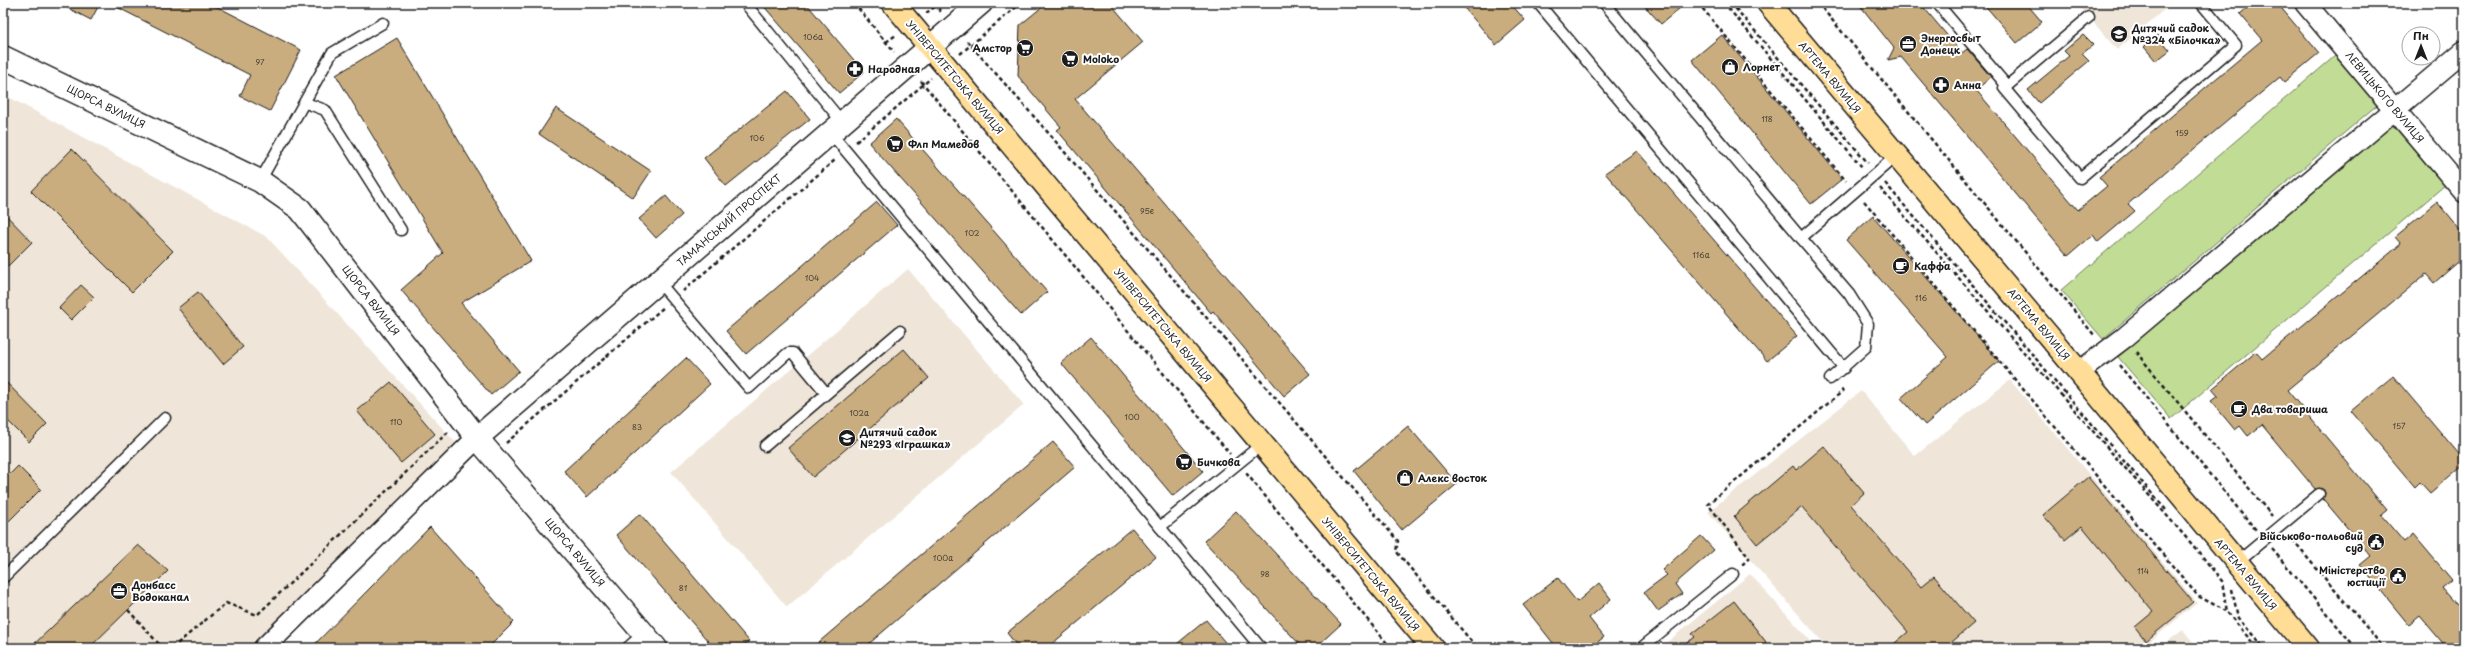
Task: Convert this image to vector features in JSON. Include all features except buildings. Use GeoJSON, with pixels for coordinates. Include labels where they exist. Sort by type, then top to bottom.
{"type":"FeatureCollection","features":[{"type":"Feature","properties":{"kind":"main road","name":"УНІВЕРСИТЕТСЬКА ВУЛИЦЯ"},"geometry":{"type":"LineString","coordinates":[[892,3],[1433,648]]}},
{"type":"Feature","properties":{"kind":"main road","name":"АРТЕМА ВУЛИЦЯ"},"geometry":{"type":"LineString","coordinates":[[1768,3],[2079,372],[2232,572],[2308,648]]}},
{"type":"Feature","properties":{"kind":"street","name":"ТАМАНСЬКИЙ ПРОСПЕКТ"},"geometry":{"type":"LineString","coordinates":[[477,438],[495,424],[929,46],[981,3]]}},
{"type":"Feature","properties":{"kind":"street","name":"ЛЕВИЦЬКОГО ВУЛИЦЯ"},"geometry":{"type":"LineString","coordinates":[[2306,3],[2464,192]]}},
{"type":"Feature","properties":{"kind":"street"},"geometry":{"type":"LineString","coordinates":[[2079,372],[2124,338],[2394,108],[2464,51]]}},
{"type":"Feature","properties":{"kind":"street","name":"ЩОРСА ВУЛИЦЯ"},"geometry":{"type":"LineString","coordinates":[[3,57],[260,181],[300,209],[477,438],[650,641]]}},
{"type":"Feature","properties":{"kind":"street"},"geometry":{"type":"LineString","coordinates":[[264,648],[477,438]]}},
{"type":"Feature","properties":{"kind":"lane"},"geometry":{"type":"LineString","coordinates":[[745,3],[836,127],[846,150],[1261,648]]}},
{"type":"Feature","properties":{"kind":"lane"},"geometry":{"type":"LineString","coordinates":[[1538,3],[1844,368]]}},
{"type":"Feature","properties":{"kind":"lane"},"geometry":{"type":"LineString","coordinates":[[1604,3],[1849,294],[1868,324],[1866,348],[1830,379]]}},
{"type":"Feature","properties":{"kind":"lane"},"geometry":{"type":"LineString","coordinates":[[1937,3],[2007,86]]}},
{"type":"Feature","properties":{"kind":"lane"},"geometry":{"type":"LineString","coordinates":[[2089,17],[2004,88],[2080,178],[2236,45],[2201,3]]}},
{"type":"Feature","properties":{"kind":"lane"},"geometry":{"type":"LineString","coordinates":[[260,181],[306,103],[332,53],[383,23]]}},
{"type":"Feature","properties":{"kind":"lane"},"geometry":{"type":"LineString","coordinates":[[306,103],[325,110],[401,230]]}},
{"type":"Feature","properties":{"kind":"lane"},"geometry":{"type":"LineString","coordinates":[[1801,238],[1896,156]]}},
{"type":"Feature","properties":{"kind":"lane"},"geometry":{"type":"LineString","coordinates":[[658,281],[749,388],[788,353],[793,353],[826,393]]}},
{"type":"Feature","properties":{"kind":"lane"},"geometry":{"type":"LineString","coordinates":[[765,446],[900,331]]}},
{"type":"Feature","properties":{"kind":"lane"},"geometry":{"type":"LineString","coordinates":[[3,578],[165,418]]}},
{"type":"Feature","properties":{"kind":"lane"},"geometry":{"type":"LineString","coordinates":[[1160,527],[1262,444]]}},
{"type":"Feature","properties":{"kind":"lane"},"geometry":{"type":"LineString","coordinates":[[2232,572],[2264,539],[2319,494]]}},
{"type":"Feature","properties":{"kind":"lane"},"geometry":{"type":"LineString","coordinates":[[1641,648],[1733,574]]}},
{"type":"Feature","properties":{"kind":"lane"},"geometry":{"type":"LineString","coordinates":[[627,648],[650,641]]}},
{"type":"Feature","properties":{"kind":"path"},"geometry":{"type":"LineString","coordinates":[[854,3],[923,84],[1391,648]]}},
{"type":"Feature","properties":{"kind":"path"},"geometry":{"type":"LineString","coordinates":[[934,3],[1049,134],[1398,541],[1396,551],[1477,648]]}},
{"type":"Feature","properties":{"kind":"path"},"geometry":{"type":"LineString","coordinates":[[491,454],[511,439],[923,84],[1021,3]]}},
{"type":"Feature","properties":{"kind":"path"},"geometry":{"type":"LineString","coordinates":[[1698,3],[2198,596],[2227,612],[2257,648]]}},
{"type":"Feature","properties":{"kind":"path"},"geometry":{"type":"LineString","coordinates":[[1724,3],[2222,580],[2227,612]]}},
{"type":"Feature","properties":{"kind":"path"},"geometry":{"type":"LineString","coordinates":[[1731,3],[1874,175],[2232,572]]}},
{"type":"Feature","properties":{"kind":"path"},"geometry":{"type":"LineString","coordinates":[[1818,3],[2356,648]]}},
{"type":"Feature","properties":{"kind":"path"},"geometry":{"type":"LineString","coordinates":[[2124,338],[2280,526],[2384,648]]}},
{"type":"Feature","properties":{"kind":"path"},"geometry":{"type":"LineString","coordinates":[[1733,574],[1749,558],[1708,504],[1843,392],[1830,379]]}},
{"type":"Feature","properties":{"kind":"path"},"geometry":{"type":"LineString","coordinates":[[172,648],[226,603],[257,615],[463,420]]}},
{"type":"Feature","properties":{"kind":"path"},"geometry":{"type":"LineString","coordinates":[[495,424],[511,439]]}},
{"type":"Feature","properties":{"kind":"path"},"geometry":{"type":"LineString","coordinates":[[2232,588],[2238,618],[2264,648]]}},
{"type":"Feature","properties":{"kind":"path"},"geometry":{"type":"LineString","coordinates":[[128,610],[158,643],[168,648]]}},
{"type":"Feature","properties":{"kind":"shaded area","name":"Дитячий садок №324 «Білочка»"},"geometry":{"type":"Polygon","coordinates":[[[2077,3],[2172,3],[2117,50],[2077,3]]]}},
{"type":"Feature","properties":{"kind":"shaded area"},"geometry":{"type":"Polygon","coordinates":[[[3,94],[267,237],[456,443],[252,648],[3,648],[3,94]]]}},
{"type":"Feature","properties":{"kind":"shaded area","name":"Дитячий садок №293 «Іграшка»"},"geometry":{"type":"Polygon","coordinates":[[[908,269],[1024,405],[787,607],[671,472],[908,269]]]}},
{"type":"Feature","properties":{"kind":"shaded area"},"geometry":{"type":"Polygon","coordinates":[[[2010,380],[2197,603],[2142,648],[1828,648],[1708,512],[1861,391],[1915,456],[2010,380]]]}},
{"type":"Feature","properties":{"kind":"shaded area"},"geometry":{"type":"Polygon","coordinates":[[[1750,574],[1817,648],[1660,648],[1750,574]]]}},
{"type":"Feature","properties":{"kind":"shaded area"},"geometry":{"type":"Polygon","coordinates":[[[2183,630],[2198,648],[2159,648],[2183,630]]]}},
{"type":"Feature","properties":{"kind":"green space"},"geometry":{"type":"Polygon","coordinates":[[[2335,56],[2377,105],[2103,339],[2061,290],[2335,56]]]}},
{"type":"Feature","properties":{"kind":"green space"},"geometry":{"type":"Polygon","coordinates":[[[2391,123],[2445,185],[2171,419],[2118,357],[2391,123]]]}},
{"type":"Feature","properties":{"kind":"place","name":"Дитячий садок №324 «Білочка»"},"geometry":{"type":"Point","coordinates":[2119,34]}},
{"type":"Feature","properties":{"kind":"place","name":"Энергосбыт Донецк"},"geometry":{"type":"Point","coordinates":[1908,44]}},
{"type":"Feature","properties":{"kind":"place","name":"Амстор"},"geometry":{"type":"Point","coordinates":[1025,48]}},
{"type":"Feature","properties":{"kind":"place","name":"Moloko"},"geometry":{"type":"Point","coordinates":[1070,59]}},
{"type":"Feature","properties":{"kind":"place","name":"Лорнет"},"geometry":{"type":"Point","coordinates":[1730,67]}},
{"type":"Feature","properties":{"kind":"place","name":"Народная"},"geometry":{"type":"Point","coordinates":[855,69]}},
{"type":"Feature","properties":{"kind":"place","name":"Анна"},"geometry":{"type":"Point","coordinates":[1941,85]}},
{"type":"Feature","properties":{"kind":"place","name":"Флп Мамедов"},"geometry":{"type":"Point","coordinates":[895,144]}},
{"type":"Feature","properties":{"kind":"place","name":"Каффа"},"geometry":{"type":"Point","coordinates":[1901,266]}},
{"type":"Feature","properties":{"kind":"place","name":"Два товариша"},"geometry":{"type":"Point","coordinates":[2239,409]}},
{"type":"Feature","properties":{"kind":"place","name":"Дитячий садок №293 «Іграшка»"},"geometry":{"type":"Point","coordinates":[847,438]}},
{"type":"Feature","properties":{"kind":"place","name":"Бичкова"},"geometry":{"type":"Point","coordinates":[1184,462]}},
{"type":"Feature","properties":{"kind":"place","name":"Алекс восток"},"geometry":{"type":"Point","coordinates":[1405,478]}},
{"type":"Feature","properties":{"kind":"place","name":"Військово-польовий суд"},"geometry":{"type":"Point","coordinates":[2376,542]}},
{"type":"Feature","properties":{"kind":"place","name":"Міністерство юстиції"},"geometry":{"type":"Point","coordinates":[2398,576]}},
{"type":"Feature","properties":{"kind":"place","name":"Донбасс Водоканал"},"geometry":{"type":"Point","coordinates":[119,591]}}]}
